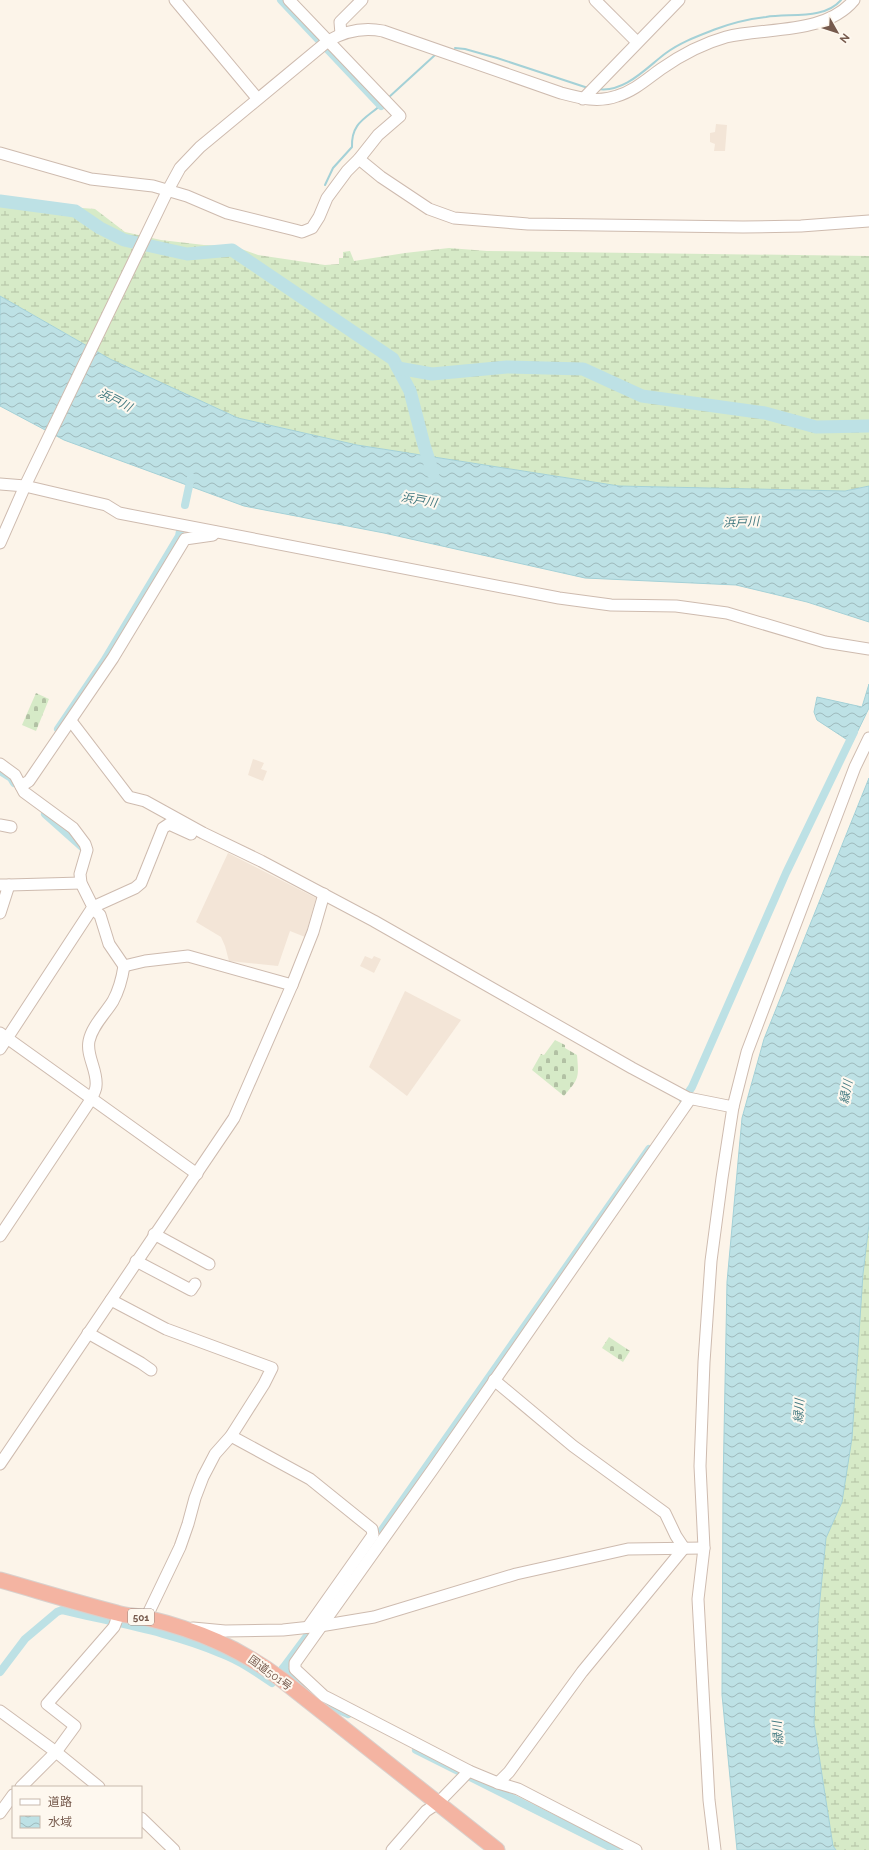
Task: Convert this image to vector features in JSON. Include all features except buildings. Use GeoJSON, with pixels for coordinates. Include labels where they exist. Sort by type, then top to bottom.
{"type":"FeatureCollection","features":[{"type":"Feature","properties":{"kind":"highway","name":"国道501号"},"geometry":{"type":"LineString","coordinates":[[0,1580],[116,1620],[146,1618],[218,1640],[249,1657],[278,1677],[497,1850]]}},
{"type":"Feature","properties":{"kind":"street"},"geometry":{"type":"LineString","coordinates":[[175,0],[257,98]]}},
{"type":"Feature","properties":{"kind":"street"},"geometry":{"type":"LineString","coordinates":[[0,153],[91,178],[153,186],[187,196],[227,213],[302,232],[312,228],[320,217],[327,198],[347,171],[359,159],[378,135],[400,116],[323,44],[289,0]]}},
{"type":"Feature","properties":{"kind":"street"},"geometry":{"type":"LineString","coordinates":[[341,34],[340,22],[362,0]]}},
{"type":"Feature","properties":{"kind":"street"},"geometry":{"type":"LineString","coordinates":[[595,0],[637,42]]}},
{"type":"Feature","properties":{"kind":"street"},"geometry":{"type":"LineString","coordinates":[[590,92],[679,0]]}},
{"type":"Feature","properties":{"kind":"street"},"geometry":{"type":"LineString","coordinates":[[0,543],[168,190],[180,168],[189,157],[257,98],[323,44],[349,31],[367,29],[392,33],[561,93],[590,92],[602,100],[625,93],[688,52],[706,43],[734,35],[819,22],[838,14],[854,0]]}},
{"type":"Feature","properties":{"kind":"street"},"geometry":{"type":"LineString","coordinates":[[359,159],[381,177],[429,209],[454,218],[462,219],[528,224],[743,227],[801,226],[869,221]]}},
{"type":"Feature","properties":{"kind":"street"},"geometry":{"type":"LineString","coordinates":[[0,484],[28,482],[106,505],[119,513],[559,598],[611,605],[676,606],[727,613],[825,642],[869,649]]}},
{"type":"Feature","properties":{"kind":"street"},"geometry":{"type":"LineString","coordinates":[[19,782],[29,781],[71,721],[113,658],[185,539],[214,536],[215,531]]}},
{"type":"Feature","properties":{"kind":"street"},"geometry":{"type":"LineString","coordinates":[[71,721],[127,795],[145,801],[203,833],[324,894],[686,1097],[733,1107]]}},
{"type":"Feature","properties":{"kind":"street"},"geometry":{"type":"LineString","coordinates":[[715,1850],[709,1800],[698,1599],[704,1548],[700,1466],[705,1354],[711,1262],[722,1178],[733,1107],[747,1052],[855,767],[869,738]]}},
{"type":"Feature","properties":{"kind":"street"},"geometry":{"type":"LineString","coordinates":[[0,764],[15,775],[24,792],[73,828],[85,844],[87,850],[80,874],[79,884],[93,908],[100,915],[109,944],[124,966],[120,986],[96,1026],[89,1041],[90,1056],[95,1072],[96,1087],[0,1236]]}},
{"type":"Feature","properties":{"kind":"street"},"geometry":{"type":"LineString","coordinates":[[0,1049],[4,1036],[93,908],[135,888],[141,883],[163,828],[169,824],[200,839],[203,833]]}},
{"type":"Feature","properties":{"kind":"street"},"geometry":{"type":"LineString","coordinates":[[0,912],[5,885],[79,884]]}},
{"type":"Feature","properties":{"kind":"street"},"geometry":{"type":"LineString","coordinates":[[0,1464],[154,1234],[197,1174],[234,1118],[292,985],[313,932],[324,894]]}},
{"type":"Feature","properties":{"kind":"street"},"geometry":{"type":"LineString","coordinates":[[124,966],[145,961],[188,956],[292,985]]}},
{"type":"Feature","properties":{"kind":"street"},"geometry":{"type":"LineString","coordinates":[[4,1036],[197,1174]]}},
{"type":"Feature","properties":{"kind":"street"},"geometry":{"type":"LineString","coordinates":[[636,1850],[518,1789],[466,1774],[324,1696],[295,1670],[295,1663],[433,1469],[686,1097]]}},
{"type":"Feature","properties":{"kind":"street"},"geometry":{"type":"LineString","coordinates":[[154,1234],[209,1264]]}},
{"type":"Feature","properties":{"kind":"street"},"geometry":{"type":"LineString","coordinates":[[136,1261],[191,1290],[195,1284]]}},
{"type":"Feature","properties":{"kind":"street"},"geometry":{"type":"LineString","coordinates":[[111,1300],[166,1329],[272,1368],[264,1384],[230,1436],[215,1454],[199,1486],[180,1547],[146,1618]]}},
{"type":"Feature","properties":{"kind":"street"},"geometry":{"type":"LineString","coordinates":[[88,1333],[141,1362],[151,1370]]}},
{"type":"Feature","properties":{"kind":"street"},"geometry":{"type":"LineString","coordinates":[[494,1380],[573,1446],[665,1513],[676,1536],[684,1548]]}},
{"type":"Feature","properties":{"kind":"street"},"geometry":{"type":"LineString","coordinates":[[230,1436],[310,1479],[372,1529],[373,1535],[308,1627]]}},
{"type":"Feature","properties":{"kind":"street"},"geometry":{"type":"LineString","coordinates":[[498,1783],[509,1772],[582,1672],[684,1548]]}},
{"type":"Feature","properties":{"kind":"street"},"geometry":{"type":"LineString","coordinates":[[174,1626],[225,1632],[283,1630],[320,1626],[374,1617],[516,1574],[628,1549],[704,1548]]}},
{"type":"Feature","properties":{"kind":"street"},"geometry":{"type":"LineString","coordinates":[[21,1786],[56,1752],[75,1726],[47,1704],[116,1620]]}},
{"type":"Feature","properties":{"kind":"street"},"geometry":{"type":"LineString","coordinates":[[0,1711],[56,1752],[98,1786]]}},
{"type":"Feature","properties":{"kind":"street"},"geometry":{"type":"LineString","coordinates":[[392,1850],[426,1811],[438,1803],[466,1774]]}},
{"type":"Feature","properties":{"kind":"street"},"geometry":{"type":"LineString","coordinates":[[0,1813],[12,1796]]}},
{"type":"Feature","properties":{"kind":"street"},"geometry":{"type":"LineString","coordinates":[[142,1819],[174,1850]]}},
{"type":"Feature","properties":{"kind":"shaded area"},"geometry":{"type":"Polygon","coordinates":[[[716,124],[727,125],[725,151],[714,151],[715,144],[710,142],[710,133],[715,132],[716,124]]]}},
{"type":"Feature","properties":{"kind":"shaded area"},"geometry":{"type":"Polygon","coordinates":[[[253,759],[264,763],[261,769],[267,771],[263,781],[248,775],[253,759]]]}},
{"type":"Feature","properties":{"kind":"shaded area"},"geometry":{"type":"Polygon","coordinates":[[[228,853],[316,898],[305,937],[290,931],[278,966],[229,961],[221,937],[196,922],[228,853]]]}},
{"type":"Feature","properties":{"kind":"shaded area"},"geometry":{"type":"Polygon","coordinates":[[[365,956],[372,959],[374,956],[381,959],[374,973],[360,966],[365,956]]]}},
{"type":"Feature","properties":{"kind":"shaded area"},"geometry":{"type":"Polygon","coordinates":[[[405,991],[461,1020],[407,1096],[369,1067],[405,991]]]}},
{"type":"Feature","properties":{"kind":"green space"},"geometry":{"type":"Polygon","coordinates":[[[0,196],[70,207],[95,209],[125,232],[161,240],[204,245],[233,246],[258,255],[325,265],[339,264],[339,258],[343,258],[343,252],[350,251],[354,261],[449,248],[487,251],[869,256],[869,486],[845,491],[619,486],[357,445],[238,418],[110,359],[0,296],[0,196]]]}},
{"type":"Feature","properties":{"kind":"green space"},"geometry":{"type":"Polygon","coordinates":[[[36,693],[49,699],[36,731],[22,725],[36,693]]]}},
{"type":"Feature","properties":{"kind":"green space"},"geometry":{"type":"Polygon","coordinates":[[[555,1040],[565,1045],[565,1048],[577,1055],[577,1078],[564,1096],[532,1070],[541,1054],[544,1055],[555,1040]]]}},
{"type":"Feature","properties":{"kind":"green space"},"geometry":{"type":"Polygon","coordinates":[[[869,1224],[869,1850],[836,1850],[833,1846],[814,1723],[818,1619],[826,1538],[842,1502],[869,1224]]]}},
{"type":"Feature","properties":{"kind":"green space"},"geometry":{"type":"Polygon","coordinates":[[[609,1337],[630,1351],[623,1362],[602,1348],[609,1337]]]}},
{"type":"Feature","properties":{"kind":"water","name":"浜戸川"},"geometry":{"type":"Polygon","coordinates":[[[0,296],[110,359],[238,418],[357,445],[619,486],[845,491],[869,486],[869,622],[807,602],[736,585],[585,578],[384,533],[244,506],[64,440],[0,406],[0,296]]]}},
{"type":"Feature","properties":{"kind":"water"},"geometry":{"type":"Polygon","coordinates":[[[869,684],[869,708],[852,743],[817,720],[814,712],[817,697],[862,707],[869,684]]]}},
{"type":"Feature","properties":{"kind":"water","name":"緑川"},"geometry":{"type":"Polygon","coordinates":[[[869,778],[869,1224],[863,1274],[852,1438],[842,1502],[826,1538],[818,1619],[814,1723],[833,1846],[836,1850],[737,1850],[722,1695],[723,1486],[727,1282],[742,1118],[764,1039],[869,778]]]}},
{"type":"Feature","properties":{"kind":"waterway"},"geometry":{"type":"LineString","coordinates":[[281,0],[381,106]]}},
{"type":"Feature","properties":{"kind":"waterway"},"geometry":{"type":"LineString","coordinates":[[598,89],[608,89],[626,83],[635,78],[672,49],[716,29],[759,18],[825,11],[841,0]]}},
{"type":"Feature","properties":{"kind":"waterway"},"geometry":{"type":"LineString","coordinates":[[455,48],[465,49],[497,58],[588,88]]}},
{"type":"Feature","properties":{"kind":"waterway"},"geometry":{"type":"LineString","coordinates":[[388,98],[435,55]]}},
{"type":"Feature","properties":{"kind":"waterway"},"geometry":{"type":"LineString","coordinates":[[325,185],[333,168],[352,147],[352,139],[357,126],[382,104]]}},
{"type":"Feature","properties":{"kind":"waterway"},"geometry":{"type":"LineString","coordinates":[[0,201],[75,211],[100,228],[124,240],[187,254],[232,250],[393,359],[410,391],[433,473]]}},
{"type":"Feature","properties":{"kind":"waterway"},"geometry":{"type":"LineString","coordinates":[[398,368],[432,374],[507,367],[583,369],[642,396],[765,413],[816,427],[869,426]]}},
{"type":"Feature","properties":{"kind":"waterway"},"geometry":{"type":"LineString","coordinates":[[185,505],[191,477]]}},
{"type":"Feature","properties":{"kind":"waterway"},"geometry":{"type":"LineString","coordinates":[[58,729],[104,661],[179,536],[180,531]]}},
{"type":"Feature","properties":{"kind":"waterway"},"geometry":{"type":"LineString","coordinates":[[683,1100],[692,1087],[786,873],[854,732]]}},
{"type":"Feature","properties":{"kind":"waterway"},"geometry":{"type":"LineString","coordinates":[[0,771],[11,778],[14,783]]}},
{"type":"Feature","properties":{"kind":"waterway"},"geometry":{"type":"LineString","coordinates":[[45,814],[82,847]]}},
{"type":"Feature","properties":{"kind":"waterway"},"geometry":{"type":"LineString","coordinates":[[372,1544],[649,1149]]}},
{"type":"Feature","properties":{"kind":"waterway"},"geometry":{"type":"LineString","coordinates":[[0,1672],[25,1639],[57,1612],[62,1610],[163,1634],[203,1646],[235,1660],[272,1683],[307,1636]]}},
{"type":"Feature","properties":{"kind":"waterway"},"geometry":{"type":"LineString","coordinates":[[283,1668],[326,1704],[348,1714]]}},
{"type":"Feature","properties":{"kind":"waterway"},"geometry":{"type":"LineString","coordinates":[[416,1750],[616,1850]]}}]}
